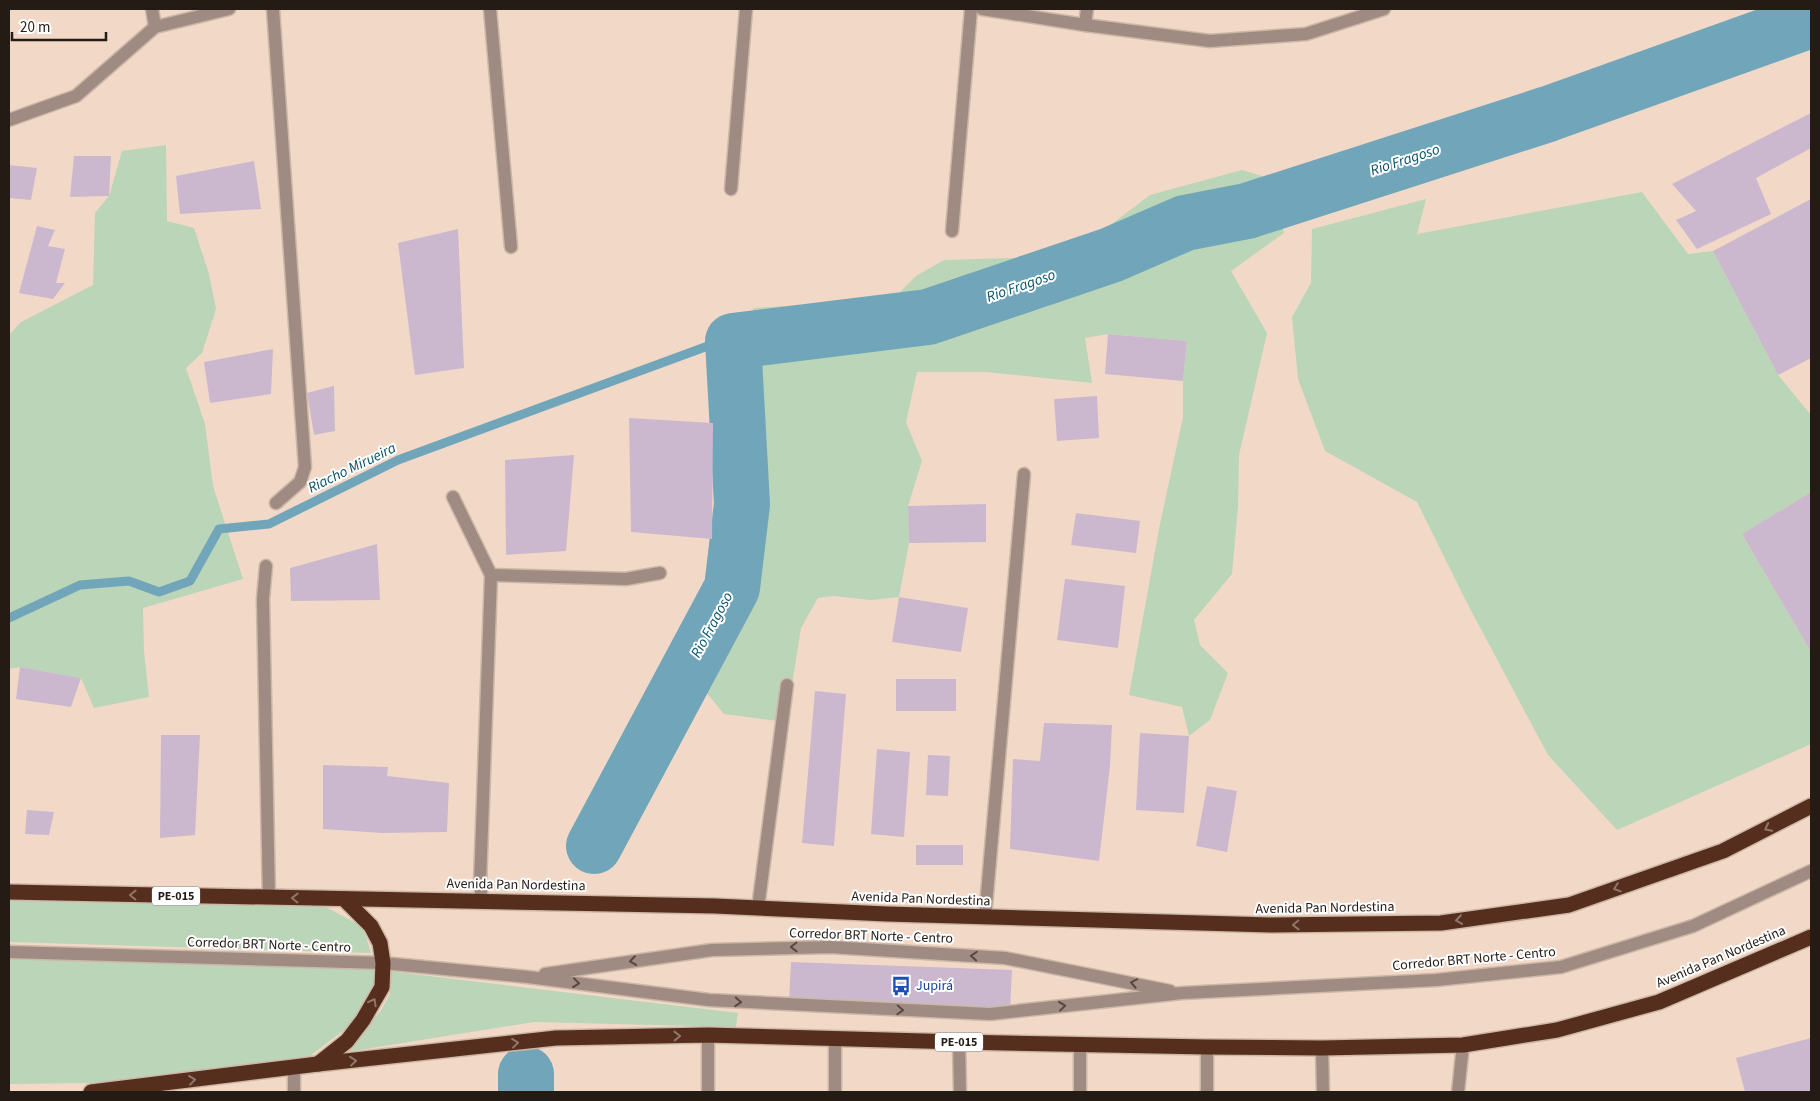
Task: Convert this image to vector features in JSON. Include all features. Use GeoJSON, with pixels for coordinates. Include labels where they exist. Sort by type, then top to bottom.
{"type":"FeatureCollection","features":[{"type":"Feature","properties":{"kind":"highway","name":"Avenida Pan Nordestina"},"geometry":{"type":"LineString","coordinates":[[9,892],[269,898],[482,900],[1271,926],[1450,922],[1569,905],[1723,851],[1811,806]]}},
{"type":"Feature","properties":{"kind":"highway"},"geometry":{"type":"LineString","coordinates":[[318,1064],[347,1041],[363,1020],[382,987],[383,963],[380,943],[371,926],[344,899]]}},
{"type":"Feature","properties":{"kind":"highway","name":"Avenida Pan Nordestina"},"geometry":{"type":"LineString","coordinates":[[91,1092],[165,1088],[294,1067],[556,1038],[708,1035],[1207,1047],[1322,1048],[1463,1045],[1558,1030],[1659,1002],[1811,937]]}},
{"type":"Feature","properties":{"kind":"street"},"geometry":{"type":"LineString","coordinates":[[152,9],[155,27]]}},
{"type":"Feature","properties":{"kind":"street"},"geometry":{"type":"LineString","coordinates":[[9,120],[76,96],[155,27],[229,9]]}},
{"type":"Feature","properties":{"kind":"street"},"geometry":{"type":"LineString","coordinates":[[273,9],[305,467],[300,482],[276,503]]}},
{"type":"Feature","properties":{"kind":"street"},"geometry":{"type":"LineString","coordinates":[[490,9],[511,247]]}},
{"type":"Feature","properties":{"kind":"street"},"geometry":{"type":"LineString","coordinates":[[731,189],[746,9]]}},
{"type":"Feature","properties":{"kind":"street"},"geometry":{"type":"LineString","coordinates":[[952,231],[972,9]]}},
{"type":"Feature","properties":{"kind":"street"},"geometry":{"type":"LineString","coordinates":[[982,9],[1085,25],[1210,41],[1306,34],[1384,9]]}},
{"type":"Feature","properties":{"kind":"street"},"geometry":{"type":"LineString","coordinates":[[1085,25],[1088,9]]}},
{"type":"Feature","properties":{"kind":"street"},"geometry":{"type":"LineString","coordinates":[[985,917],[1024,474]]}},
{"type":"Feature","properties":{"kind":"street"},"geometry":{"type":"LineString","coordinates":[[454,497],[491,575],[480,884],[482,900]]}},
{"type":"Feature","properties":{"kind":"street"},"geometry":{"type":"LineString","coordinates":[[266,566],[263,599],[269,898]]}},
{"type":"Feature","properties":{"kind":"street"},"geometry":{"type":"LineString","coordinates":[[491,575],[626,579],[660,573]]}},
{"type":"Feature","properties":{"kind":"street"},"geometry":{"type":"LineString","coordinates":[[758,908],[787,685]]}},
{"type":"Feature","properties":{"kind":"street","name":"Corredor BRT Norte - Centro"},"geometry":{"type":"LineString","coordinates":[[9,952],[383,963],[528,977],[718,1000],[990,1014],[1182,993],[1436,980],[1561,967],[1693,926],[1811,871]]}},
{"type":"Feature","properties":{"kind":"street","name":"Corredor BRT Norte - Centro"},"geometry":{"type":"LineString","coordinates":[[528,977],[712,950],[830,947],[1005,958],[1182,993]]}},
{"type":"Feature","properties":{"kind":"street"},"geometry":{"type":"LineString","coordinates":[[708,1035],[708,1092]]}},
{"type":"Feature","properties":{"kind":"street"},"geometry":{"type":"LineString","coordinates":[[834,1092],[835,1039]]}},
{"type":"Feature","properties":{"kind":"street"},"geometry":{"type":"LineString","coordinates":[[959,1042],[960,1092]]}},
{"type":"Feature","properties":{"kind":"street"},"geometry":{"type":"LineString","coordinates":[[1080,1044],[1080,1092]]}},
{"type":"Feature","properties":{"kind":"street"},"geometry":{"type":"LineString","coordinates":[[1458,1092],[1463,1045]]}},
{"type":"Feature","properties":{"kind":"street"},"geometry":{"type":"LineString","coordinates":[[1207,1047],[1207,1092]]}},
{"type":"Feature","properties":{"kind":"street"},"geometry":{"type":"LineString","coordinates":[[1322,1048],[1323,1092]]}},
{"type":"Feature","properties":{"kind":"street"},"geometry":{"type":"LineString","coordinates":[[294,1067],[294,1092]]}},
{"type":"Feature","properties":{"kind":"green space"},"geometry":{"type":"Polygon","coordinates":[[[166,145],[167,221],[194,228],[209,274],[216,309],[202,353],[186,368],[205,424],[213,486],[243,579],[143,608],[144,651],[149,697],[94,708],[81,678],[20,667],[9,669],[9,335],[21,322],[93,285],[95,213],[109,196],[122,151],[166,145]]]}},
{"type":"Feature","properties":{"kind":"green space"},"geometry":{"type":"Polygon","coordinates":[[[1242,170],[1268,178],[1284,233],[1231,271],[1267,333],[1239,455],[1238,506],[1232,574],[1194,620],[1200,645],[1228,673],[1210,720],[1189,736],[1182,707],[1129,695],[1159,529],[1183,417],[1183,381],[1187,341],[1108,334],[1085,338],[1092,383],[986,372],[917,372],[906,422],[922,461],[908,506],[909,543],[899,597],[871,600],[833,596],[818,598],[801,628],[786,722],[724,714],[697,681],[750,585],[753,308],[892,300],[916,276],[944,260],[1046,257],[1092,239],[1150,195],[1242,170]]]}},
{"type":"Feature","properties":{"kind":"green space"},"geometry":{"type":"Polygon","coordinates":[[[1642,192],[1688,254],[1713,251],[1778,375],[1811,415],[1811,492],[1742,534],[1811,652],[1811,744],[1617,830],[1548,755],[1467,603],[1417,502],[1325,451],[1298,379],[1292,317],[1311,283],[1312,229],[1426,199],[1417,234],[1642,192]]]}},
{"type":"Feature","properties":{"kind":"green space"},"geometry":{"type":"Polygon","coordinates":[[[9,899],[326,907],[363,927],[371,953],[9,942],[9,899]]]}},
{"type":"Feature","properties":{"kind":"green space"},"geometry":{"type":"Polygon","coordinates":[[[9,959],[377,969],[374,997],[352,1024],[310,1056],[135,1080],[88,1083],[9,1084],[9,959]]]}},
{"type":"Feature","properties":{"kind":"green space"},"geometry":{"type":"Polygon","coordinates":[[[388,971],[738,1013],[736,1027],[534,1022],[341,1053],[380,1012],[390,994],[388,971]]]}},
{"type":"Feature","properties":{"kind":"building"},"geometry":{"type":"Polygon","coordinates":[[[1811,113],[1811,148],[1756,178],[1771,214],[1697,249],[1676,220],[1696,211],[1672,184],[1811,113]]]}},
{"type":"Feature","properties":{"kind":"building"},"geometry":{"type":"Polygon","coordinates":[[[74,156],[111,156],[109,196],[70,197],[74,156]]]}},
{"type":"Feature","properties":{"kind":"building"},"geometry":{"type":"Polygon","coordinates":[[[254,161],[261,209],[180,214],[176,176],[254,161]]]}},
{"type":"Feature","properties":{"kind":"building"},"geometry":{"type":"Polygon","coordinates":[[[9,165],[37,168],[31,200],[9,198],[9,165]]]}},
{"type":"Feature","properties":{"kind":"building"},"geometry":{"type":"Polygon","coordinates":[[[1811,199],[1811,358],[1778,375],[1713,251],[1811,199]]]}},
{"type":"Feature","properties":{"kind":"building"},"geometry":{"type":"Polygon","coordinates":[[[37,226],[55,230],[48,246],[65,249],[56,283],[65,283],[53,299],[19,293],[37,226]]]}},
{"type":"Feature","properties":{"kind":"building"},"geometry":{"type":"Polygon","coordinates":[[[458,229],[464,368],[415,375],[398,243],[458,229]]]}},
{"type":"Feature","properties":{"kind":"building"},"geometry":{"type":"Polygon","coordinates":[[[1108,334],[1187,341],[1183,381],[1105,374],[1108,334]]]}},
{"type":"Feature","properties":{"kind":"building"},"geometry":{"type":"Polygon","coordinates":[[[273,349],[271,394],[210,403],[204,362],[273,349]]]}},
{"type":"Feature","properties":{"kind":"building"},"geometry":{"type":"Polygon","coordinates":[[[334,386],[335,431],[314,435],[307,393],[334,386]]]}},
{"type":"Feature","properties":{"kind":"building"},"geometry":{"type":"Polygon","coordinates":[[[1097,396],[1099,438],[1057,441],[1054,399],[1097,396]]]}},
{"type":"Feature","properties":{"kind":"building"},"geometry":{"type":"Polygon","coordinates":[[[629,418],[713,423],[712,539],[631,532],[629,418]]]}},
{"type":"Feature","properties":{"kind":"building"},"geometry":{"type":"Polygon","coordinates":[[[574,455],[566,551],[506,555],[505,460],[574,455]]]}},
{"type":"Feature","properties":{"kind":"building"},"geometry":{"type":"Polygon","coordinates":[[[1811,492],[1811,652],[1742,534],[1811,492]]]}},
{"type":"Feature","properties":{"kind":"building"},"geometry":{"type":"Polygon","coordinates":[[[986,504],[986,542],[909,543],[908,506],[986,504]]]}},
{"type":"Feature","properties":{"kind":"building"},"geometry":{"type":"Polygon","coordinates":[[[1076,513],[1140,521],[1136,553],[1071,545],[1076,513]]]}},
{"type":"Feature","properties":{"kind":"building"},"geometry":{"type":"Polygon","coordinates":[[[377,544],[380,600],[291,601],[290,568],[377,544]]]}},
{"type":"Feature","properties":{"kind":"building"},"geometry":{"type":"Polygon","coordinates":[[[1065,579],[1125,586],[1118,648],[1057,640],[1065,579]]]}},
{"type":"Feature","properties":{"kind":"building"},"geometry":{"type":"Polygon","coordinates":[[[899,597],[968,608],[961,652],[892,642],[899,597]]]}},
{"type":"Feature","properties":{"kind":"building"},"geometry":{"type":"Polygon","coordinates":[[[20,667],[81,678],[71,707],[16,699],[20,667]]]}},
{"type":"Feature","properties":{"kind":"building"},"geometry":{"type":"Polygon","coordinates":[[[896,679],[956,679],[956,711],[896,711],[896,679]]]}},
{"type":"Feature","properties":{"kind":"building"},"geometry":{"type":"Polygon","coordinates":[[[815,691],[846,694],[834,846],[802,843],[815,691]]]}},
{"type":"Feature","properties":{"kind":"building"},"geometry":{"type":"Polygon","coordinates":[[[1044,723],[1112,725],[1110,766],[1099,861],[1010,849],[1013,759],[1040,761],[1044,723]]]}},
{"type":"Feature","properties":{"kind":"building"},"geometry":{"type":"Polygon","coordinates":[[[1140,733],[1189,736],[1184,813],[1136,810],[1140,733]]]}},
{"type":"Feature","properties":{"kind":"building"},"geometry":{"type":"Polygon","coordinates":[[[161,735],[200,735],[195,835],[160,838],[161,735]]]}},
{"type":"Feature","properties":{"kind":"building"},"geometry":{"type":"Polygon","coordinates":[[[877,749],[910,752],[904,837],[871,834],[877,749]]]}},
{"type":"Feature","properties":{"kind":"building"},"geometry":{"type":"Polygon","coordinates":[[[928,755],[950,756],[948,796],[926,795],[928,755]]]}},
{"type":"Feature","properties":{"kind":"building"},"geometry":{"type":"Polygon","coordinates":[[[323,765],[388,767],[387,776],[449,783],[447,832],[382,833],[323,829],[323,765]]]}},
{"type":"Feature","properties":{"kind":"building"},"geometry":{"type":"Polygon","coordinates":[[[1207,786],[1237,791],[1227,852],[1196,846],[1207,786]]]}},
{"type":"Feature","properties":{"kind":"building"},"geometry":{"type":"Polygon","coordinates":[[[27,810],[54,812],[49,835],[25,834],[27,810]]]}},
{"type":"Feature","properties":{"kind":"building"},"geometry":{"type":"Polygon","coordinates":[[[916,845],[963,845],[963,865],[916,865],[916,845]]]}},
{"type":"Feature","properties":{"kind":"building","name":"Jupirá"},"geometry":{"type":"Polygon","coordinates":[[[791,962],[1012,970],[1010,1011],[789,1002],[791,962]]]}},
{"type":"Feature","properties":{"kind":"building"},"geometry":{"type":"Polygon","coordinates":[[[1811,1038],[1811,1092],[1745,1092],[1736,1058],[1811,1038]]]}},
{"type":"Feature","properties":{"kind":"waterway","name":"Rio Fragoso"},"geometry":{"type":"LineString","coordinates":[[594,846],[732,588],[742,504],[733,341],[928,317],[1111,255],[1185,223],[1247,211],[1548,114],[1811,20]]}},
{"type":"Feature","properties":{"kind":"waterway","name":"Riacho Mirueira"},"geometry":{"type":"LineString","coordinates":[[9,618],[80,585],[129,581],[159,592],[190,581],[219,529],[269,524],[398,460],[716,343],[733,341]]}},
{"type":"Feature","properties":{"kind":"waterway","name":"Rio Fragoso"},"geometry":{"type":"LineString","coordinates":[[526,1074],[526,1092]]}},
{"type":"Feature","properties":{"kind":"place","name":"Jupirá"},"geometry":{"type":"Point","coordinates":[901,986]}}]}
